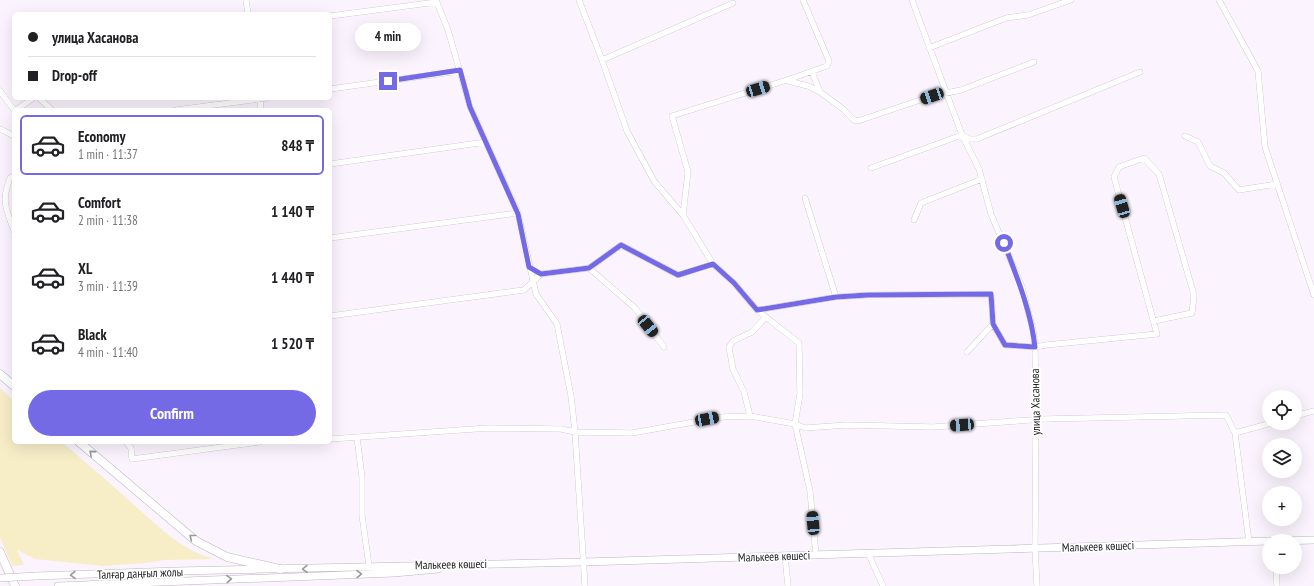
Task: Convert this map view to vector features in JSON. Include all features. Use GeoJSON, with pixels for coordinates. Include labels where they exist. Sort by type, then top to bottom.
{"type":"FeatureCollection","features":[{"type":"Feature","properties":{"kind":"highway"},"geometry":{"type":"LineString","coordinates":[[0,374],[12,384]]}},
{"type":"Feature","properties":{"kind":"highway"},"geometry":{"type":"LineString","coordinates":[[81,444],[196,541],[227,557],[280,569]]}},
{"type":"Feature","properties":{"kind":"highway"},"geometry":{"type":"LineString","coordinates":[[0,552],[15,586]]}},
{"type":"Feature","properties":{"kind":"main road"},"geometry":{"type":"LineString","coordinates":[[1302,540],[1314,540]]}},
{"type":"Feature","properties":{"kind":"main road","name":"Малькеев көшесі"},"geometry":{"type":"LineString","coordinates":[[280,569],[584,562],[1262,541]]}},
{"type":"Feature","properties":{"kind":"main road","name":"Талғар даңғыл жолы"},"geometry":{"type":"LineString","coordinates":[[58,586],[386,573],[498,564]]}},
{"type":"Feature","properties":{"kind":"main road","name":"Талғар даңғыл жолы"},"geometry":{"type":"LineString","coordinates":[[0,578],[176,571],[280,569]]}},
{"type":"Feature","properties":{"kind":"street"},"geometry":{"type":"LineString","coordinates":[[246,0],[248,12]]}},
{"type":"Feature","properties":{"kind":"street"},"geometry":{"type":"LineString","coordinates":[[578,0],[602,60],[627,131],[654,181],[683,215],[713,264],[734,283],[757,310],[800,343],[800,394],[795,424],[810,491],[816,555]]}},
{"type":"Feature","properties":{"kind":"street"},"geometry":{"type":"LineString","coordinates":[[683,215],[688,172],[672,116],[827,66],[829,61],[803,0]]}},
{"type":"Feature","properties":{"kind":"street","name":"улица Хасанова"},"geometry":{"type":"LineString","coordinates":[[912,0],[962,135],[979,169],[991,214],[1022,287],[1033,330],[1035,347],[1035,548],[1037,586]]}},
{"type":"Feature","properties":{"kind":"street"},"geometry":{"type":"LineString","coordinates":[[929,48],[1006,18],[1028,15],[1071,0]]}},
{"type":"Feature","properties":{"kind":"street"},"geometry":{"type":"LineString","coordinates":[[1219,0],[1258,71],[1265,147],[1314,295]]}},
{"type":"Feature","properties":{"kind":"street"},"geometry":{"type":"LineString","coordinates":[[332,16],[436,1],[448,30],[470,107],[518,214],[532,282],[536,294],[557,324],[571,396],[575,432],[585,586]]}},
{"type":"Feature","properties":{"kind":"street"},"geometry":{"type":"LineString","coordinates":[[602,60],[733,3]]}},
{"type":"Feature","properties":{"kind":"street"},"geometry":{"type":"LineString","coordinates":[[787,80],[808,86],[820,92],[843,109],[854,120],[858,121],[932,96],[961,90],[1034,62]]}},
{"type":"Feature","properties":{"kind":"street"},"geometry":{"type":"LineString","coordinates":[[332,89],[460,70]]}},
{"type":"Feature","properties":{"kind":"street"},"geometry":{"type":"LineString","coordinates":[[812,72],[820,92]]}},
{"type":"Feature","properties":{"kind":"street"},"geometry":{"type":"LineString","coordinates":[[871,168],[962,135],[969,139],[977,138],[1140,72]]}},
{"type":"Feature","properties":{"kind":"street"},"geometry":{"type":"LineString","coordinates":[[0,91],[13,108]]}},
{"type":"Feature","properties":{"kind":"street"},"geometry":{"type":"LineString","coordinates":[[18,108],[31,100]]}},
{"type":"Feature","properties":{"kind":"street"},"geometry":{"type":"LineString","coordinates":[[41,100],[50,108]]}},
{"type":"Feature","properties":{"kind":"street"},"geometry":{"type":"LineString","coordinates":[[190,108],[246,100]]}},
{"type":"Feature","properties":{"kind":"street"},"geometry":{"type":"LineString","coordinates":[[0,129],[12,135]]}},
{"type":"Feature","properties":{"kind":"street"},"geometry":{"type":"LineString","coordinates":[[1185,136],[1198,142],[1210,166],[1224,173],[1239,190],[1277,184]]}},
{"type":"Feature","properties":{"kind":"street"},"geometry":{"type":"LineString","coordinates":[[332,164],[486,142]]}},
{"type":"Feature","properties":{"kind":"street"},"geometry":{"type":"LineString","coordinates":[[757,310],[836,297],[868,295],[991,294],[993,324],[1005,345],[1035,347],[1157,334],[1114,177],[1119,167],[1144,158],[1159,174],[1194,295],[1192,313],[1154,321]]}},
{"type":"Feature","properties":{"kind":"street"},"geometry":{"type":"LineString","coordinates":[[12,177],[10,178],[5,191],[5,205],[12,225]]}},
{"type":"Feature","properties":{"kind":"street"},"geometry":{"type":"LineString","coordinates":[[914,220],[921,203],[982,179]]}},
{"type":"Feature","properties":{"kind":"street"},"geometry":{"type":"LineString","coordinates":[[805,198],[836,297]]}},
{"type":"Feature","properties":{"kind":"street"},"geometry":{"type":"LineString","coordinates":[[332,238],[518,214]]}},
{"type":"Feature","properties":{"kind":"street"},"geometry":{"type":"LineString","coordinates":[[524,290],[541,274],[589,268],[621,245],[678,275],[713,264]]}},
{"type":"Feature","properties":{"kind":"street"},"geometry":{"type":"LineString","coordinates":[[529,267],[541,274]]}},
{"type":"Feature","properties":{"kind":"street"},"geometry":{"type":"LineString","coordinates":[[589,268],[635,308],[664,346]]}},
{"type":"Feature","properties":{"kind":"street"},"geometry":{"type":"LineString","coordinates":[[332,316],[524,290],[536,294]]}},
{"type":"Feature","properties":{"kind":"street"},"geometry":{"type":"LineString","coordinates":[[750,416],[744,392],[733,369],[729,347],[733,341],[752,332],[766,317]]}},
{"type":"Feature","properties":{"kind":"street"},"geometry":{"type":"LineString","coordinates":[[967,352],[993,324]]}},
{"type":"Feature","properties":{"kind":"street"},"geometry":{"type":"LineString","coordinates":[[1302,414],[1314,411]]}},
{"type":"Feature","properties":{"kind":"street"},"geometry":{"type":"LineString","coordinates":[[332,439],[489,428],[561,429],[575,432],[632,433],[722,417],[750,416],[795,424],[805,428],[847,425],[933,427],[1036,419],[1226,415],[1235,433],[1249,542]]}},
{"type":"Feature","properties":{"kind":"street"},"geometry":{"type":"LineString","coordinates":[[1235,433],[1262,426]]}},
{"type":"Feature","properties":{"kind":"street"},"geometry":{"type":"LineString","coordinates":[[357,438],[362,477],[362,515],[369,566]]}},
{"type":"Feature","properties":{"kind":"street"},"geometry":{"type":"LineString","coordinates":[[128,444],[131,448],[132,459],[245,444]]}},
{"type":"Feature","properties":{"kind":"street"},"geometry":{"type":"LineString","coordinates":[[868,553],[883,586]]}},
{"type":"Feature","properties":{"kind":"street"},"geometry":{"type":"LineString","coordinates":[[785,556],[788,586]]}},
{"type":"Feature","properties":{"kind":"street"},"geometry":{"type":"LineString","coordinates":[[1276,574],[1277,586]]}},
{"type":"Feature","properties":{"kind":"sand"},"geometry":{"type":"Polygon","coordinates":[[[0,388],[12,399],[12,444],[64,444],[180,544],[215,559],[165,560],[103,566],[35,559],[17,550],[24,565],[12,566],[0,537],[0,388]]]}},
{"type":"Feature","properties":{"kind":"route"},"geometry":{"type":"LineString","coordinates":[[388,81],[460,70],[470,107],[518,214],[529,267],[541,274],[589,268],[621,245],[678,275],[713,264],[734,283],[757,310],[836,297],[868,295],[991,294],[993,324],[1005,345],[1035,347],[1033,330],[1022,287],[1004,243]]}}]}
